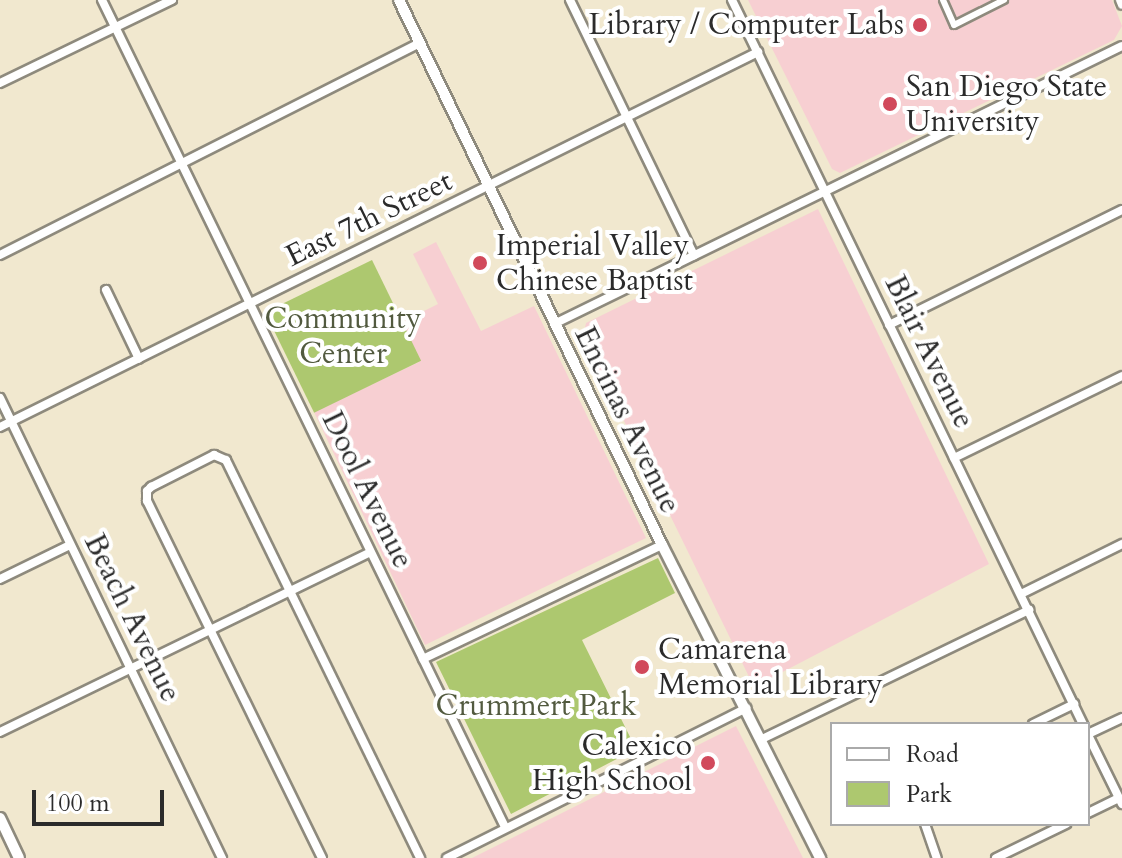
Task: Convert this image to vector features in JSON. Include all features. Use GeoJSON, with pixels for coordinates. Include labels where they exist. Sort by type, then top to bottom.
{"type":"FeatureCollection","features":[{"type":"Feature","properties":{"kind":"street","name":"Dool Avenue"},"geometry":{"type":"LineString","coordinates":[[102,0],[505,827]]}},
{"type":"Feature","properties":{"kind":"street"},"geometry":{"type":"LineString","coordinates":[[0,83],[172,0]]}},
{"type":"Feature","properties":{"kind":"street","name":"Encinas Avenue"},"geometry":{"type":"LineString","coordinates":[[399,0],[662,545],[820,858]]}},
{"type":"Feature","properties":{"kind":"street"},"geometry":{"type":"LineString","coordinates":[[570,0],[694,255]]}},
{"type":"Feature","properties":{"kind":"street","name":"Blair Avenue"},"geometry":{"type":"LineString","coordinates":[[732,0],[1082,722]]}},
{"type":"Feature","properties":{"kind":"street"},"geometry":{"type":"LineString","coordinates":[[943,0],[954,25],[1004,0]]}},
{"type":"Feature","properties":{"kind":"street"},"geometry":{"type":"LineString","coordinates":[[0,255],[420,43]]}},
{"type":"Feature","properties":{"kind":"street"},"geometry":{"type":"LineString","coordinates":[[554,324],[1122,46]]}},
{"type":"Feature","properties":{"kind":"street","name":"East 7th Street"},"geometry":{"type":"LineString","coordinates":[[0,427],[758,52]]}},
{"type":"Feature","properties":{"kind":"street"},"geometry":{"type":"LineString","coordinates":[[889,325],[1122,210]]}},
{"type":"Feature","properties":{"kind":"street"},"geometry":{"type":"LineString","coordinates":[[106,290],[139,359]]}},
{"type":"Feature","properties":{"kind":"street"},"geometry":{"type":"LineString","coordinates":[[954,458],[1122,376]]}},
{"type":"Feature","properties":{"kind":"street","name":"Beach Avenue"},"geometry":{"type":"LineString","coordinates":[[0,398],[222,858]]}},
{"type":"Feature","properties":{"kind":"street"},"geometry":{"type":"LineString","coordinates":[[322,858],[146,495],[151,487],[214,455],[226,460],[420,858]]}},
{"type":"Feature","properties":{"kind":"street"},"geometry":{"type":"LineString","coordinates":[[1021,594],[1122,544]]}},
{"type":"Feature","properties":{"kind":"street"},"geometry":{"type":"LineString","coordinates":[[0,579],[70,545]]}},
{"type":"Feature","properties":{"kind":"street"},"geometry":{"type":"LineString","coordinates":[[423,659],[662,545]]}},
{"type":"Feature","properties":{"kind":"street"},"geometry":{"type":"LineString","coordinates":[[0,732],[370,552]]}},
{"type":"Feature","properties":{"kind":"street"},"geometry":{"type":"LineString","coordinates":[[762,739],[1029,610]]}},
{"type":"Feature","properties":{"kind":"street"},"geometry":{"type":"LineString","coordinates":[[1037,722],[1074,704]]}},
{"type":"Feature","properties":{"kind":"street"},"geometry":{"type":"LineString","coordinates":[[447,858],[746,708]]}},
{"type":"Feature","properties":{"kind":"street"},"geometry":{"type":"LineString","coordinates":[[1090,733],[1122,718]]}},
{"type":"Feature","properties":{"kind":"street"},"geometry":{"type":"LineString","coordinates":[[1090,738],[1120,801],[1090,812]]}},
{"type":"Feature","properties":{"kind":"street"},"geometry":{"type":"LineString","coordinates":[[0,818],[19,858]]}},
{"type":"Feature","properties":{"kind":"street"},"geometry":{"type":"LineString","coordinates":[[926,826],[937,858]]}},
{"type":"Feature","properties":{"kind":"street"},"geometry":{"type":"LineString","coordinates":[[996,858],[1062,826]]}},
{"type":"Feature","properties":{"kind":"shaded area","name":"San Diego State University"},"geometry":{"type":"Polygon","coordinates":[[[748,0],[1112,0],[1122,26],[1114,40],[840,173],[832,169],[748,0]]]}},
{"type":"Feature","properties":{"kind":"shaded area"},"geometry":{"type":"Polygon","coordinates":[[[818,209],[989,564],[754,687],[583,337],[586,323],[818,209]]]}},
{"type":"Feature","properties":{"kind":"shaded area"},"geometry":{"type":"Polygon","coordinates":[[[436,242],[481,331],[534,306],[646,538],[425,645],[314,412],[419,362],[400,323],[438,304],[413,254],[436,242]]]}},
{"type":"Feature","properties":{"kind":"shaded area","name":"Calexico High School"},"geometry":{"type":"Polygon","coordinates":[[[736,726],[803,858],[472,858],[736,726]]]}},
{"type":"Feature","properties":{"kind":"green space","name":"Community Center"},"geometry":{"type":"Polygon","coordinates":[[[372,260],[421,361],[314,413],[265,312],[372,260]]]}},
{"type":"Feature","properties":{"kind":"green space","name":"Crummert Park"},"geometry":{"type":"Polygon","coordinates":[[[658,558],[675,593],[582,640],[636,749],[511,814],[436,662],[658,558]]]}},
{"type":"Feature","properties":{"kind":"place","name":"Library / Computer Labs"},"geometry":{"type":"Point","coordinates":[920,25]}},
{"type":"Feature","properties":{"kind":"place","name":"San Diego State University"},"geometry":{"type":"Point","coordinates":[890,104]}},
{"type":"Feature","properties":{"kind":"place","name":"Imperial Valley Chinese Baptist"},"geometry":{"type":"Point","coordinates":[480,263]}},
{"type":"Feature","properties":{"kind":"place","name":"Camarena Memorial Library"},"geometry":{"type":"Point","coordinates":[642,667]}},
{"type":"Feature","properties":{"kind":"place","name":"Calexico High School"},"geometry":{"type":"Point","coordinates":[708,763]}}]}
